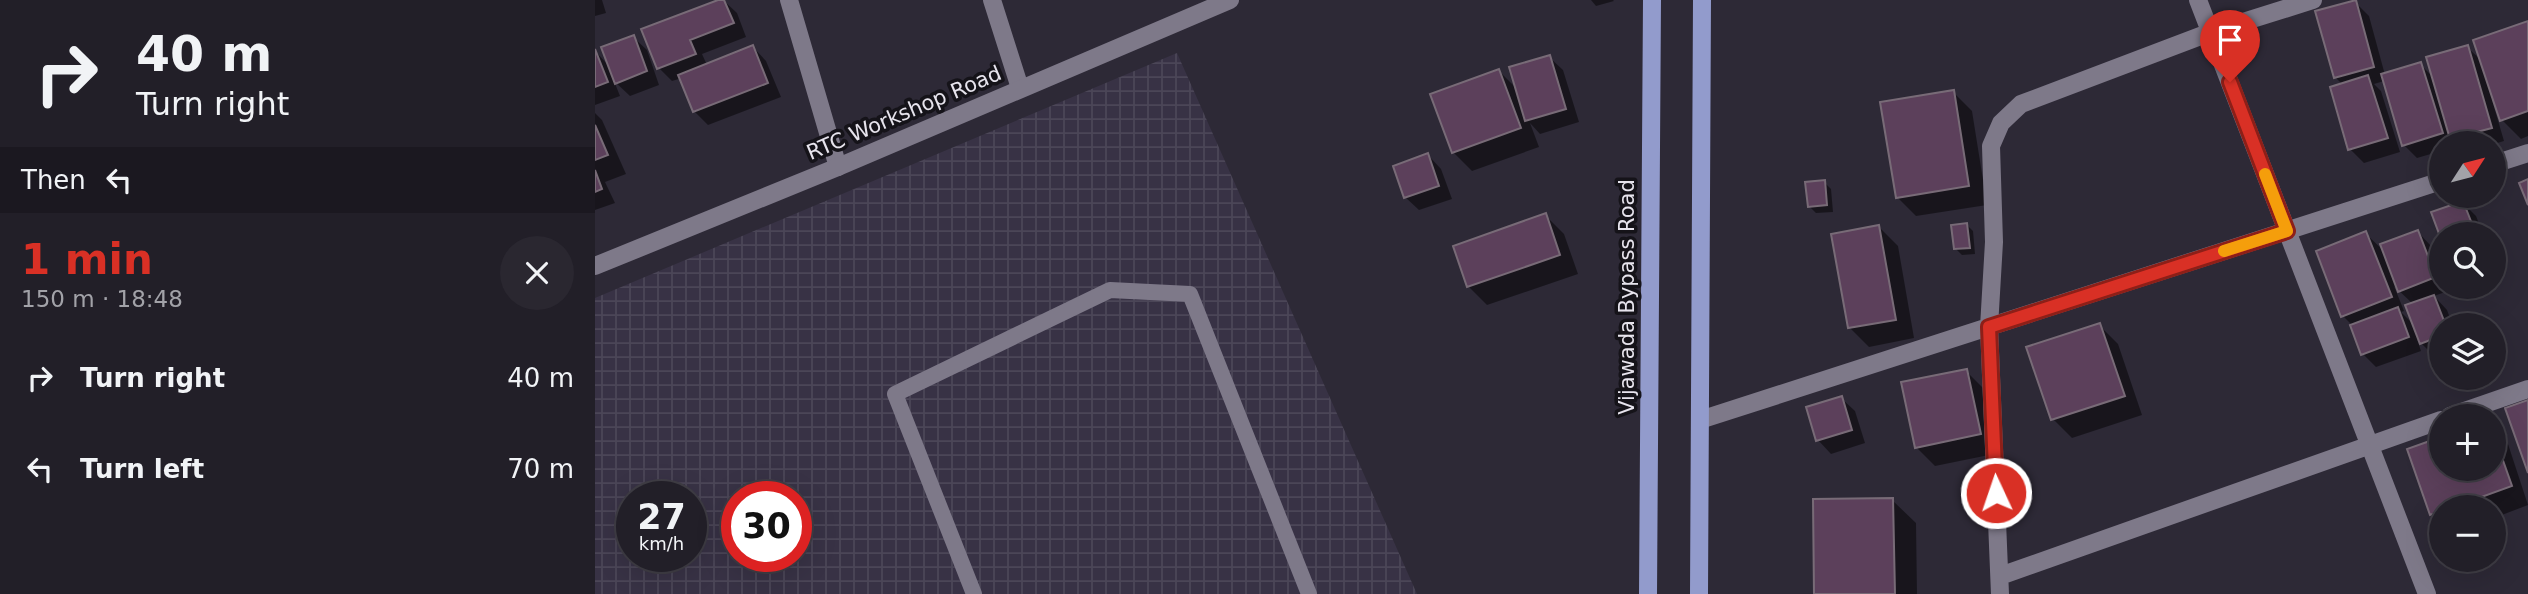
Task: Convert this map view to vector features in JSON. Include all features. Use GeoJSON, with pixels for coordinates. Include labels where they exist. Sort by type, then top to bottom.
{"type":"FeatureCollection","features":[{"type":"Feature","properties":{"kind":"main road","name":"Vijawada Bypass Road"},"geometry":{"type":"LineString","coordinates":[[1648,594],[1652,0]]}},
{"type":"Feature","properties":{"kind":"main road"},"geometry":{"type":"LineString","coordinates":[[1699,594],[1702,0]]}},
{"type":"Feature","properties":{"kind":"street"},"geometry":{"type":"LineString","coordinates":[[789,0],[838,167]]}},
{"type":"Feature","properties":{"kind":"street"},"geometry":{"type":"LineString","coordinates":[[992,0],[1020,88]]}},
{"type":"Feature","properties":{"kind":"street","name":"RTC Workshop Road"},"geometry":{"type":"LineString","coordinates":[[595,265],[838,167],[1230,0]]}},
{"type":"Feature","properties":{"kind":"street"},"geometry":{"type":"LineString","coordinates":[[2199,0],[2427,594]]}},
{"type":"Feature","properties":{"kind":"street"},"geometry":{"type":"LineString","coordinates":[[2000,594],[1989,327],[1994,242],[1991,146],[2001,122],[2021,104],[2211,32],[2313,0]]}},
{"type":"Feature","properties":{"kind":"street"},"geometry":{"type":"LineString","coordinates":[[2506,160],[2528,153]]}},
{"type":"Feature","properties":{"kind":"street"},"geometry":{"type":"LineString","coordinates":[[1700,420],[2429,185]]}},
{"type":"Feature","properties":{"kind":"street"},"geometry":{"type":"LineString","coordinates":[[2485,404],[2528,389]]}},
{"type":"Feature","properties":{"kind":"street"},"geometry":{"type":"LineString","coordinates":[[2000,576],[2429,424]]}},
{"type":"Feature","properties":{"kind":"lane"},"geometry":{"type":"LineString","coordinates":[[974,594],[895,394],[1110,290],[1191,294],[1309,594]]}},
{"type":"Feature","properties":{"kind":"shaded area"},"geometry":{"type":"Polygon","coordinates":[[[1177,53],[1417,594],[595,594],[595,298],[1177,53]]]}},
{"type":"Feature","properties":{"kind":"building"},"geometry":{"type":"Polygon","coordinates":[[[724,0],[734,23],[690,40],[696,54],[657,69],[641,29],[724,0]]]}},
{"type":"Feature","properties":{"kind":"building"},"geometry":{"type":"Polygon","coordinates":[[[2356,0],[2374,67],[2334,78],[2315,11],[2356,0]]]}},
{"type":"Feature","properties":{"kind":"building"},"geometry":{"type":"Polygon","coordinates":[[[2528,21],[2528,111],[2500,121],[2473,40],[2528,21]]]}},
{"type":"Feature","properties":{"kind":"building"},"geometry":{"type":"Polygon","coordinates":[[[634,35],[647,71],[615,84],[601,47],[634,35]]]}},
{"type":"Feature","properties":{"kind":"building"},"geometry":{"type":"Polygon","coordinates":[[[753,45],[768,83],[693,112],[678,75],[753,45]]]}},
{"type":"Feature","properties":{"kind":"building"},"geometry":{"type":"Polygon","coordinates":[[[2468,45],[2492,128],[2481,131],[2448,131],[2426,57],[2468,45]]]}},
{"type":"Feature","properties":{"kind":"building"},"geometry":{"type":"Polygon","coordinates":[[[595,49],[608,82],[595,87],[595,49]]]}},
{"type":"Feature","properties":{"kind":"building"},"geometry":{"type":"Polygon","coordinates":[[[1550,55],[1566,109],[1525,121],[1509,67],[1550,55]]]}},
{"type":"Feature","properties":{"kind":"building"},"geometry":{"type":"Polygon","coordinates":[[[2421,62],[2442,131],[2429,131],[2429,137],[2402,146],[2381,74],[2421,62]]]}},
{"type":"Feature","properties":{"kind":"building"},"geometry":{"type":"Polygon","coordinates":[[[1499,69],[1521,128],[1452,153],[1430,94],[1499,69]]]}},
{"type":"Feature","properties":{"kind":"building"},"geometry":{"type":"Polygon","coordinates":[[[2368,75],[2388,138],[2348,150],[2330,87],[2368,75]]]}},
{"type":"Feature","properties":{"kind":"building"},"geometry":{"type":"Polygon","coordinates":[[[1954,90],[1969,186],[1896,198],[1880,102],[1954,90]]]}},
{"type":"Feature","properties":{"kind":"building"},"geometry":{"type":"Polygon","coordinates":[[[595,125],[608,155],[595,160],[595,125]]]}},
{"type":"Feature","properties":{"kind":"building"},"geometry":{"type":"Polygon","coordinates":[[[1428,153],[1439,186],[1404,198],[1393,166],[1428,153]]]}},
{"type":"Feature","properties":{"kind":"building"},"geometry":{"type":"Polygon","coordinates":[[[595,170],[602,189],[595,192],[595,170]]]}},
{"type":"Feature","properties":{"kind":"building"},"geometry":{"type":"Polygon","coordinates":[[[2528,179],[2528,205],[2519,183],[2528,179]]]}},
{"type":"Feature","properties":{"kind":"building"},"geometry":{"type":"Polygon","coordinates":[[[1825,180],[1827,205],[1808,207],[1805,182],[1825,180]]]}},
{"type":"Feature","properties":{"kind":"building"},"geometry":{"type":"Polygon","coordinates":[[[2443,208],[2466,208],[2471,222],[2435,222],[2431,212],[2443,208]]]}},
{"type":"Feature","properties":{"kind":"building"},"geometry":{"type":"Polygon","coordinates":[[[1546,213],[1560,255],[1467,287],[1453,246],[1546,213]]]}},
{"type":"Feature","properties":{"kind":"building"},"geometry":{"type":"Polygon","coordinates":[[[1967,223],[1970,248],[1954,249],[1951,225],[1967,223]]]}},
{"type":"Feature","properties":{"kind":"building"},"geometry":{"type":"Polygon","coordinates":[[[1879,225],[1896,320],[1848,328],[1831,234],[1879,225]]]}},
{"type":"Feature","properties":{"kind":"building"},"geometry":{"type":"Polygon","coordinates":[[[2418,230],[2429,259],[2429,280],[2398,292],[2380,244],[2418,230]]]}},
{"type":"Feature","properties":{"kind":"building"},"geometry":{"type":"Polygon","coordinates":[[[2366,231],[2392,297],[2341,317],[2316,251],[2366,231]]]}},
{"type":"Feature","properties":{"kind":"building"},"geometry":{"type":"Polygon","coordinates":[[[2429,297],[2429,299],[2436,299],[2441,313],[2429,313],[2429,341],[2420,344],[2405,305],[2429,297]]]}},
{"type":"Feature","properties":{"kind":"building"},"geometry":{"type":"Polygon","coordinates":[[[2398,307],[2409,337],[2361,355],[2350,325],[2398,307]]]}},
{"type":"Feature","properties":{"kind":"building"},"geometry":{"type":"Polygon","coordinates":[[[2100,323],[2125,396],[2051,420],[2026,347],[2100,323]]]}},
{"type":"Feature","properties":{"kind":"building"},"geometry":{"type":"Polygon","coordinates":[[[1967,369],[1981,434],[1915,448],[1901,382],[1967,369]]]}},
{"type":"Feature","properties":{"kind":"building"},"geometry":{"type":"Polygon","coordinates":[[[1842,396],[1852,430],[1816,441],[1806,407],[1842,396]]]}},
{"type":"Feature","properties":{"kind":"building"},"geometry":{"type":"Polygon","coordinates":[[[2528,400],[2528,473],[2506,411],[2506,408],[2528,400]]]}},
{"type":"Feature","properties":{"kind":"building"},"geometry":{"type":"Polygon","coordinates":[[[2429,441],[2429,481],[2506,481],[2506,469],[2512,486],[2487,495],[2429,495],[2429,512],[2407,449],[2429,441]]]}},
{"type":"Feature","properties":{"kind":"building"},"geometry":{"type":"Polygon","coordinates":[[[1893,498],[1895,594],[1814,594],[1813,499],[1893,498]]]}},
{"type":"Feature","properties":{"kind":"slow traffic"},"geometry":{"type":"LineString","coordinates":[[2224,251],[2287,231],[2265,174]]}},
{"type":"Feature","properties":{"kind":"route"},"geometry":{"type":"LineString","coordinates":[[1996,493],[1989,327],[2287,231],[2230,82]]}}]}
